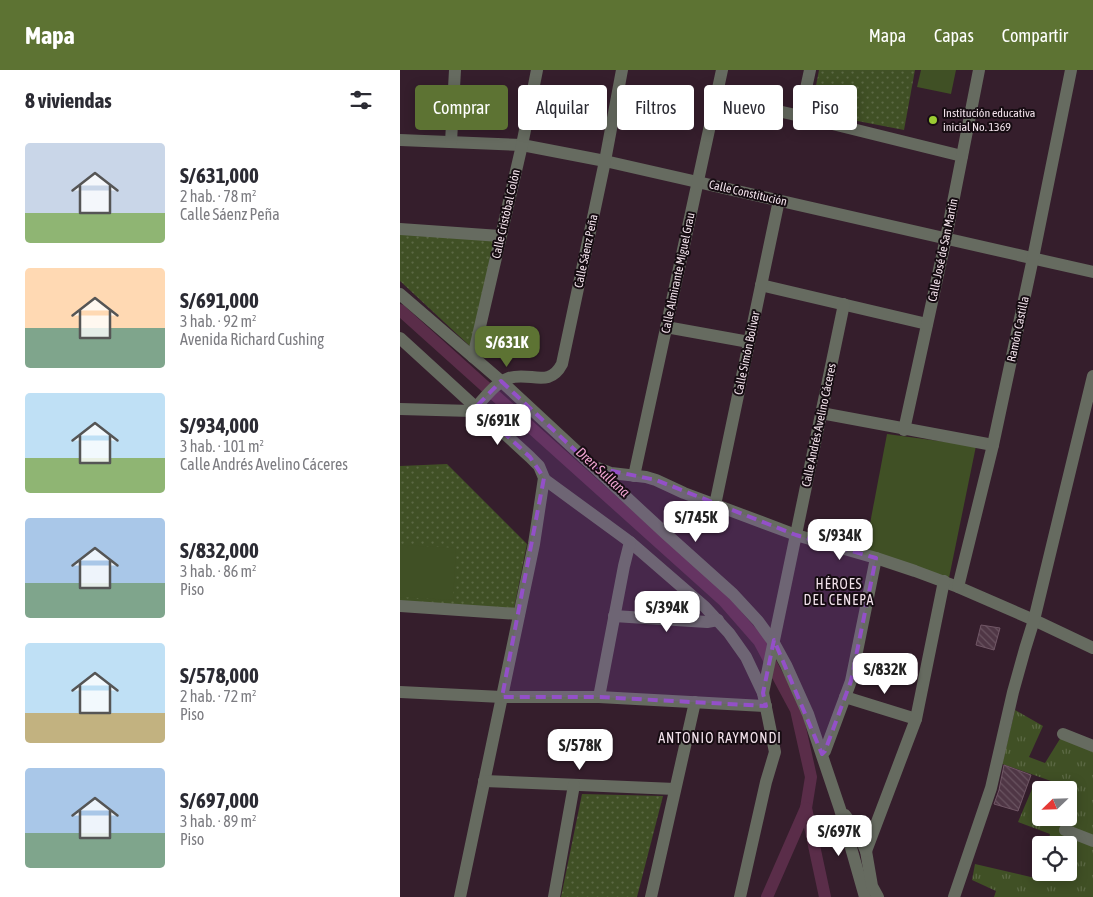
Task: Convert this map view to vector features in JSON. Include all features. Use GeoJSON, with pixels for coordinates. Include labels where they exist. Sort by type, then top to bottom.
{"type":"FeatureCollection","features":[{"type":"Feature","properties":{"kind":"street"},"geometry":{"type":"LineString","coordinates":[[450,142],[455,70]]}},
{"type":"Feature","properties":{"kind":"street","name":"Calle Cristóbal Colón"},"geometry":{"type":"LineString","coordinates":[[474,357],[537,70]]}},
{"type":"Feature","properties":{"kind":"street","name":"Calle Sáenz Peña"},"geometry":{"type":"LineString","coordinates":[[500,383],[518,376],[549,377],[557,373],[562,364],[605,161],[622,70]]}},
{"type":"Feature","properties":{"kind":"street","name":"Calle Almirante Miguel Grau"},"geometry":{"type":"LineString","coordinates":[[719,85],[722,70]]}},
{"type":"Feature","properties":{"kind":"street"},"geometry":{"type":"LineString","coordinates":[[807,85],[810,70]]}},
{"type":"Feature","properties":{"kind":"street","name":"Calle José de San Martín"},"geometry":{"type":"LineString","coordinates":[[904,430],[946,238],[979,70]]}},
{"type":"Feature","properties":{"kind":"street","name":"Ramón Castilla"},"geometry":{"type":"LineString","coordinates":[[958,587],[993,445],[1071,70]]}},
{"type":"Feature","properties":{"kind":"street","name":"Calle Almirante Miguel Grau"},"geometry":{"type":"LineString","coordinates":[[634,476],[709,130]]}},
{"type":"Feature","properties":{"kind":"street"},"geometry":{"type":"LineString","coordinates":[[857,130],[962,156]]}},
{"type":"Feature","properties":{"kind":"street","name":"Calle Constitución"},"geometry":{"type":"LineString","coordinates":[[400,140],[522,145],[605,161],[1093,272]]}},
{"type":"Feature","properties":{"kind":"street","name":"Calle Simón Bolívar"},"geometry":{"type":"LineString","coordinates":[[716,505],[779,200]]}},
{"type":"Feature","properties":{"kind":"street"},"geometry":{"type":"LineString","coordinates":[[400,230],[500,236]]}},
{"type":"Feature","properties":{"kind":"street"},"geometry":{"type":"LineString","coordinates":[[761,285],[927,324]]}},
{"type":"Feature","properties":{"kind":"street"},"geometry":{"type":"LineString","coordinates":[[400,294],[474,357],[500,383],[733,594],[752,614],[786,665],[808,714],[840,809],[865,897]]}},
{"type":"Feature","properties":{"kind":"street","name":"Calle Andrés Avelino Cáceres"},"geometry":{"type":"LineString","coordinates":[[764,687],[844,304]]}},
{"type":"Feature","properties":{"kind":"street"},"geometry":{"type":"LineString","coordinates":[[666,327],[750,342]]}},
{"type":"Feature","properties":{"kind":"street"},"geometry":{"type":"LineString","coordinates":[[400,338],[478,405],[539,466],[544,479],[534,544],[460,897]]}},
{"type":"Feature","properties":{"kind":"street"},"geometry":{"type":"LineString","coordinates":[[954,897],[991,788],[1013,692],[1034,620],[1093,376]]}},
{"type":"Feature","properties":{"kind":"street"},"geometry":{"type":"LineString","coordinates":[[400,409],[472,411],[500,383]]}},
{"type":"Feature","properties":{"kind":"street"},"geometry":{"type":"LineString","coordinates":[[821,414],[993,445]]}},
{"type":"Feature","properties":{"kind":"street"},"geometry":{"type":"LineString","coordinates":[[593,467],[611,473],[646,476],[672,488],[796,535],[876,558],[958,587],[1093,648]]}},
{"type":"Feature","properties":{"kind":"street"},"geometry":{"type":"LineString","coordinates":[[544,479],[630,542],[718,620],[746,657],[764,687],[775,752],[766,782],[740,897]]}},
{"type":"Feature","properties":{"kind":"street"},"geometry":{"type":"LineString","coordinates":[[599,697],[630,542]]}},
{"type":"Feature","properties":{"kind":"street"},"geometry":{"type":"LineString","coordinates":[[822,754],[825,752],[851,681],[876,558]]}},
{"type":"Feature","properties":{"kind":"street"},"geometry":{"type":"LineString","coordinates":[[866,851],[916,720],[944,582]]}},
{"type":"Feature","properties":{"kind":"street"},"geometry":{"type":"LineString","coordinates":[[400,606],[519,614]]}},
{"type":"Feature","properties":{"kind":"street"},"geometry":{"type":"LineString","coordinates":[[614,616],[707,622],[718,620]]}},
{"type":"Feature","properties":{"kind":"street"},"geometry":{"type":"LineString","coordinates":[[400,692],[502,697],[599,697],[766,706]]}},
{"type":"Feature","properties":{"kind":"street"},"geometry":{"type":"LineString","coordinates":[[846,697],[916,720]]}},
{"type":"Feature","properties":{"kind":"street"},"geometry":{"type":"LineString","coordinates":[[650,897],[695,702]]}},
{"type":"Feature","properties":{"kind":"street"},"geometry":{"type":"LineString","coordinates":[[1064,734],[1093,746]]}},
{"type":"Feature","properties":{"kind":"street"},"geometry":{"type":"LineString","coordinates":[[484,781],[675,789]]}},
{"type":"Feature","properties":{"kind":"street"},"geometry":{"type":"LineString","coordinates":[[554,897],[574,785]]}},
{"type":"Feature","properties":{"kind":"street"},"geometry":{"type":"LineString","coordinates":[[840,809],[858,834],[866,851],[872,886],[878,897]]}},
{"type":"Feature","properties":{"kind":"street"},"geometry":{"type":"LineString","coordinates":[[1065,830],[1093,842]]}},
{"type":"Feature","properties":{"kind":"highlighted area"},"geometry":{"type":"Polygon","coordinates":[[[501,381],[593,467],[656,480],[796,535],[876,558],[851,681],[825,751],[822,754],[774,640],[763,693],[766,706],[599,697],[502,697],[544,478],[530,457],[476,407],[501,381]]]}},
{"type":"Feature","properties":{"kind":"green space"},"geometry":{"type":"Polygon","coordinates":[[[819,70],[915,70],[904,130],[857,121],[857,85],[816,85],[819,70]]]}},
{"type":"Feature","properties":{"kind":"green space"},"geometry":{"type":"Polygon","coordinates":[[[921,70],[956,70],[951,94],[917,87],[921,70]]]}},
{"type":"Feature","properties":{"kind":"green space"},"geometry":{"type":"Polygon","coordinates":[[[400,232],[495,240],[473,349],[400,281],[400,232]]]}},
{"type":"Feature","properties":{"kind":"green space"},"geometry":{"type":"Polygon","coordinates":[[[887,434],[976,446],[949,578],[865,550],[887,434]]]}},
{"type":"Feature","properties":{"kind":"green space"},"geometry":{"type":"Polygon","coordinates":[[[447,464],[527,544],[513,614],[400,602],[400,466],[447,464]]]}},
{"type":"Feature","properties":{"kind":"green space"},"geometry":{"type":"Polygon","coordinates":[[[400,545],[456,548],[453,600],[400,597],[400,545]]]}},
{"type":"Feature","properties":{"kind":"green space"},"geometry":{"type":"Polygon","coordinates":[[[1015,710],[1043,726],[1029,757],[1045,763],[1063,734],[1093,748],[1093,897],[994,897],[996,891],[972,880],[975,864],[1032,877],[1032,881],[1077,881],[1077,836],[1049,836],[1050,834],[1018,822],[1032,789],[1032,826],[1078,826],[1078,781],[1051,781],[1002,764],[1015,710]]]}},
{"type":"Feature","properties":{"kind":"green space"},"geometry":{"type":"Polygon","coordinates":[[[582,794],[663,796],[637,897],[561,897],[582,794]]]}},
{"type":"Feature","properties":{"kind":"building"},"geometry":{"type":"Polygon","coordinates":[[[981,625],[1000,628],[994,650],[976,645],[981,625]]]}},
{"type":"Feature","properties":{"kind":"building"},"geometry":{"type":"Polygon","coordinates":[[[1004,765],[1031,775],[1018,811],[994,804],[1004,765]]]}},
{"type":"Feature","properties":{"kind":"waterway","name":"Dren Sullana"},"geometry":{"type":"LineString","coordinates":[[400,310],[724,601],[759,641],[796,710],[811,777],[806,808],[825,897]]}},
{"type":"Feature","properties":{"kind":"waterway"},"geometry":{"type":"LineString","coordinates":[[767,897],[806,808]]}},
{"type":"Feature","properties":{"kind":"place","name":"Institución educativa inicial No. 1369"},"geometry":{"type":"Point","coordinates":[933,120]}},
{"type":"Feature","properties":{"kind":"district","name":"HÉROES DEL CENEPA"},"geometry":{"type":"Point","coordinates":[839,592]}},
{"type":"Feature","properties":{"kind":"district","name":"ANTONIO RAYMONDI"},"geometry":{"type":"Point","coordinates":[720,738]}}]}
